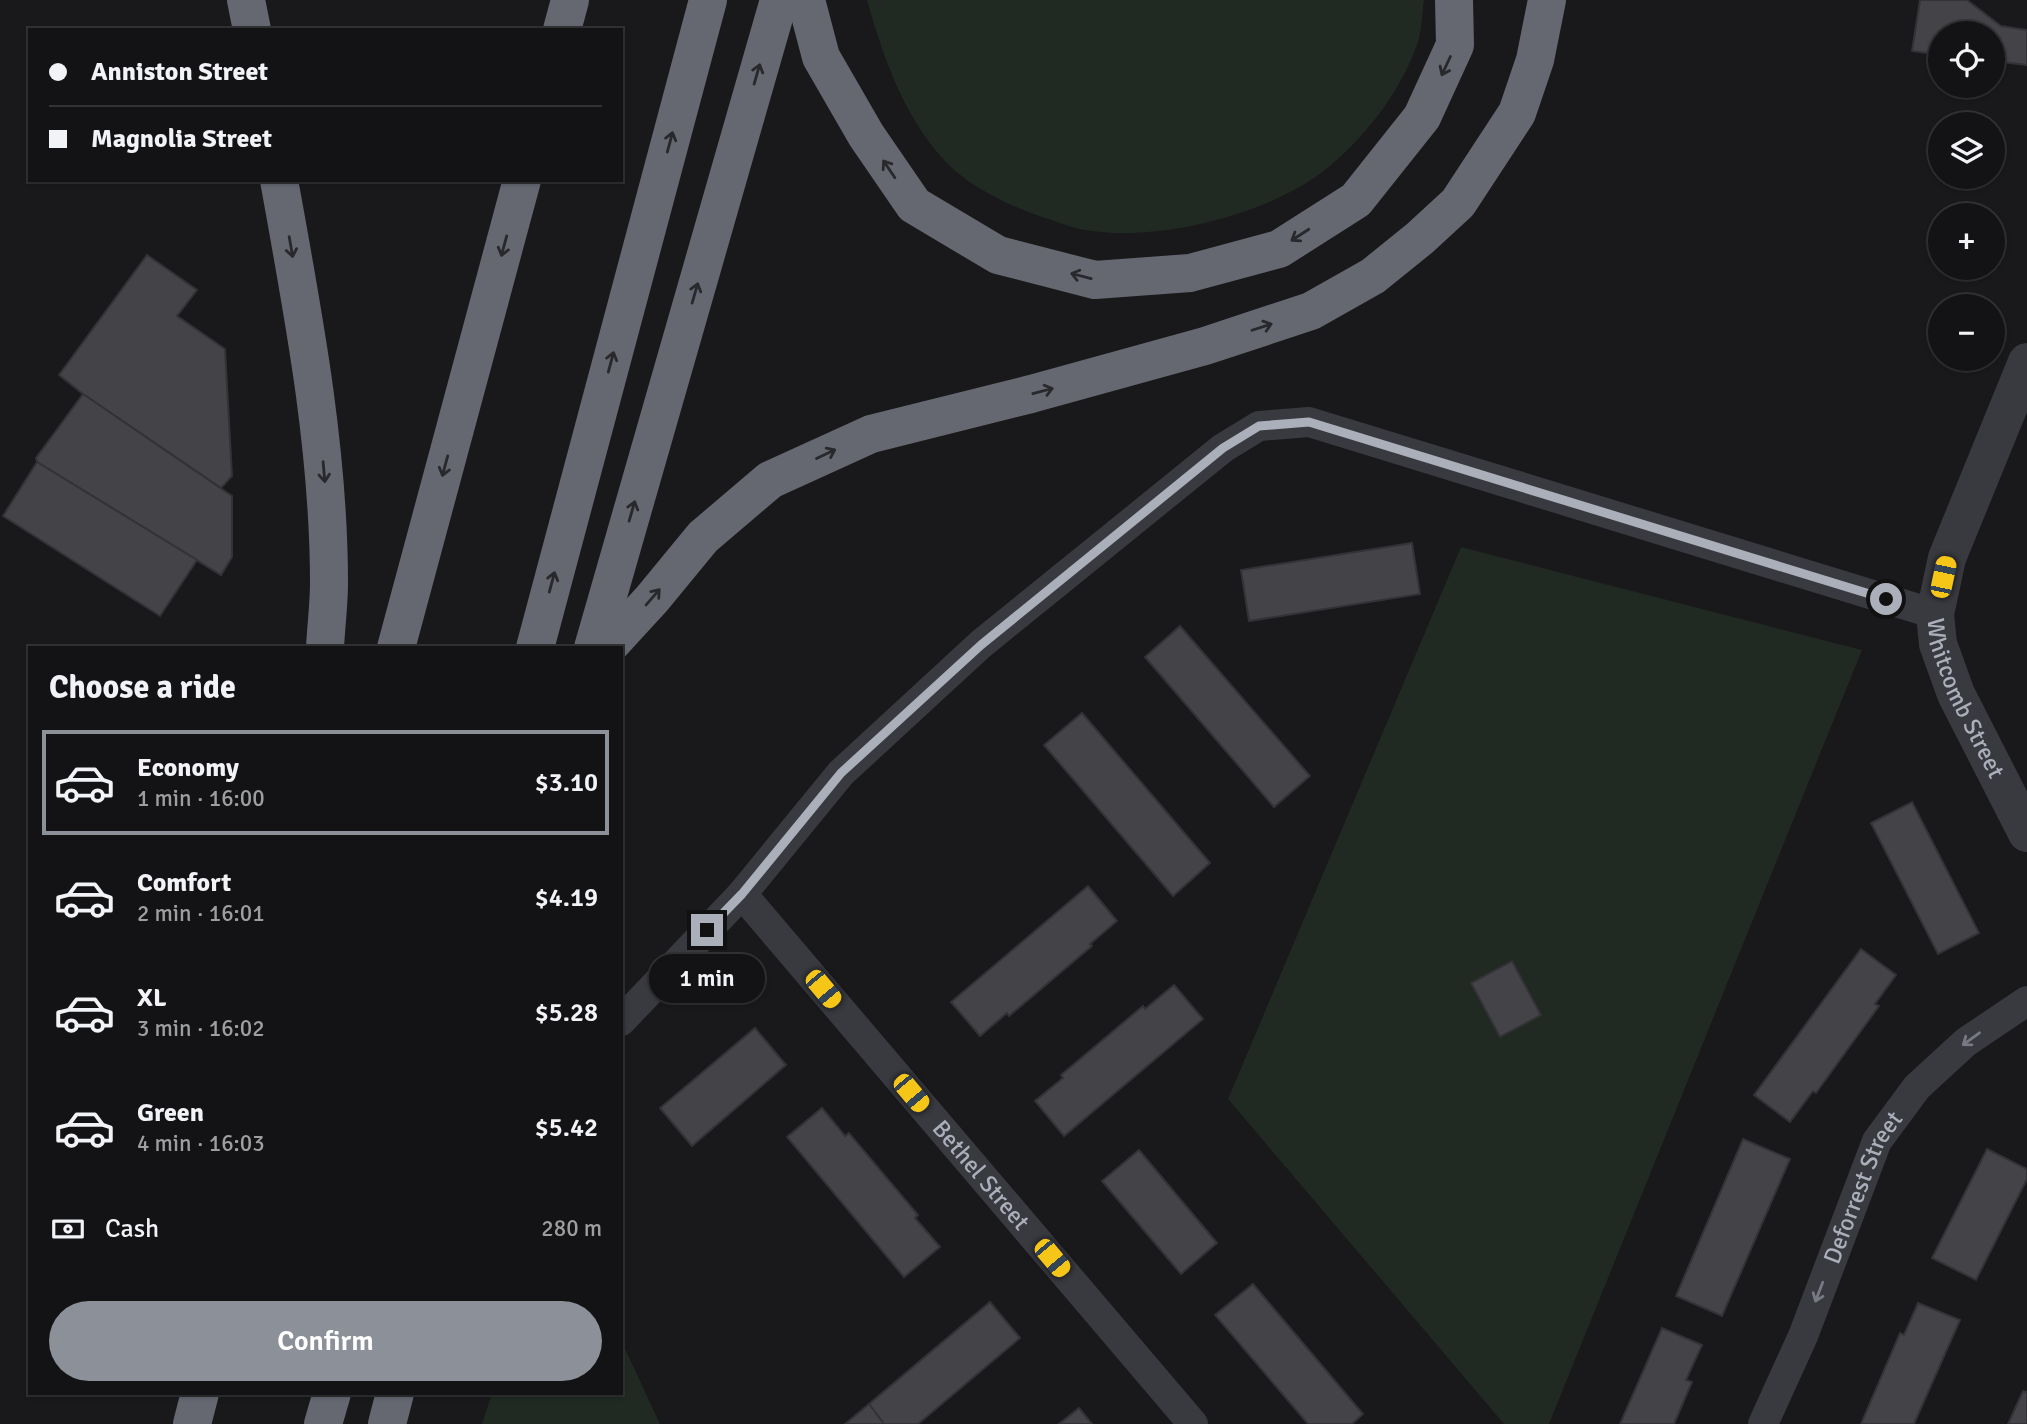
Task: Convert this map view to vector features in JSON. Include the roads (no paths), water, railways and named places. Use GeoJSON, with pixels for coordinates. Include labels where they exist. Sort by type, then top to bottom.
{"type":"FeatureCollection","features":[{"type":"Feature","properties":{"kind":"highway"},"geometry":{"type":"LineString","coordinates":[[246,0],[252,28]]}},
{"type":"Feature","properties":{"kind":"highway"},"geometry":{"type":"LineString","coordinates":[[563,28],[570,0]]}},
{"type":"Feature","properties":{"kind":"highway"},"geometry":{"type":"LineString","coordinates":[[536,646],[708,0]]}},
{"type":"Feature","properties":{"kind":"highway"},"geometry":{"type":"LineString","coordinates":[[594,646],[779,0]]}},
{"type":"Feature","properties":{"kind":"highway"},"geometry":{"type":"LineString","coordinates":[[806,0],[821,57],[866,135],[914,205],[998,255],[1095,280],[1190,273],[1279,249],[1356,200],[1422,117],[1455,46],[1454,0]]}},
{"type":"Feature","properties":{"kind":"highway"},"geometry":{"type":"LineString","coordinates":[[609,646],[703,537],[770,480],[871,434],[1152,361],[1311,312],[1373,276],[1458,203],[1517,113],[1535,60],[1547,0]]}},
{"type":"Feature","properties":{"kind":"highway"},"geometry":{"type":"LineString","coordinates":[[279,182],[305,328],[323,463],[329,586],[325,646]]}},
{"type":"Feature","properties":{"kind":"highway"},"geometry":{"type":"LineString","coordinates":[[397,646],[521,182]]}},
{"type":"Feature","properties":{"kind":"highway"},"geometry":{"type":"LineString","coordinates":[[192,1424],[199,1395]]}},
{"type":"Feature","properties":{"kind":"highway"},"geometry":{"type":"LineString","coordinates":[[323,1424],[331,1395]]}},
{"type":"Feature","properties":{"kind":"highway"},"geometry":{"type":"LineString","coordinates":[[387,1424],[394,1395]]}},
{"type":"Feature","properties":{"kind":"street","name":"Whitcomb Street"},"geometry":{"type":"LineString","coordinates":[[2022,386],[1947,558],[1935,614],[1938,644],[1956,694],[2027,833]]}},
{"type":"Feature","properties":{"kind":"street"},"geometry":{"type":"LineString","coordinates":[[623,1019],[742,894],[841,773],[981,645],[1223,448],[1259,426],[1309,422],[1935,614]]}},
{"type":"Feature","properties":{"kind":"street","name":"Bethel Street"},"geometry":{"type":"LineString","coordinates":[[742,894],[1193,1424]]}},
{"type":"Feature","properties":{"kind":"street","name":"Deforrest Street"},"geometry":{"type":"LineString","coordinates":[[1763,1424],[1802,1336],[1878,1141],[1917,1087],[1966,1042],[2027,1001]]}}]}
